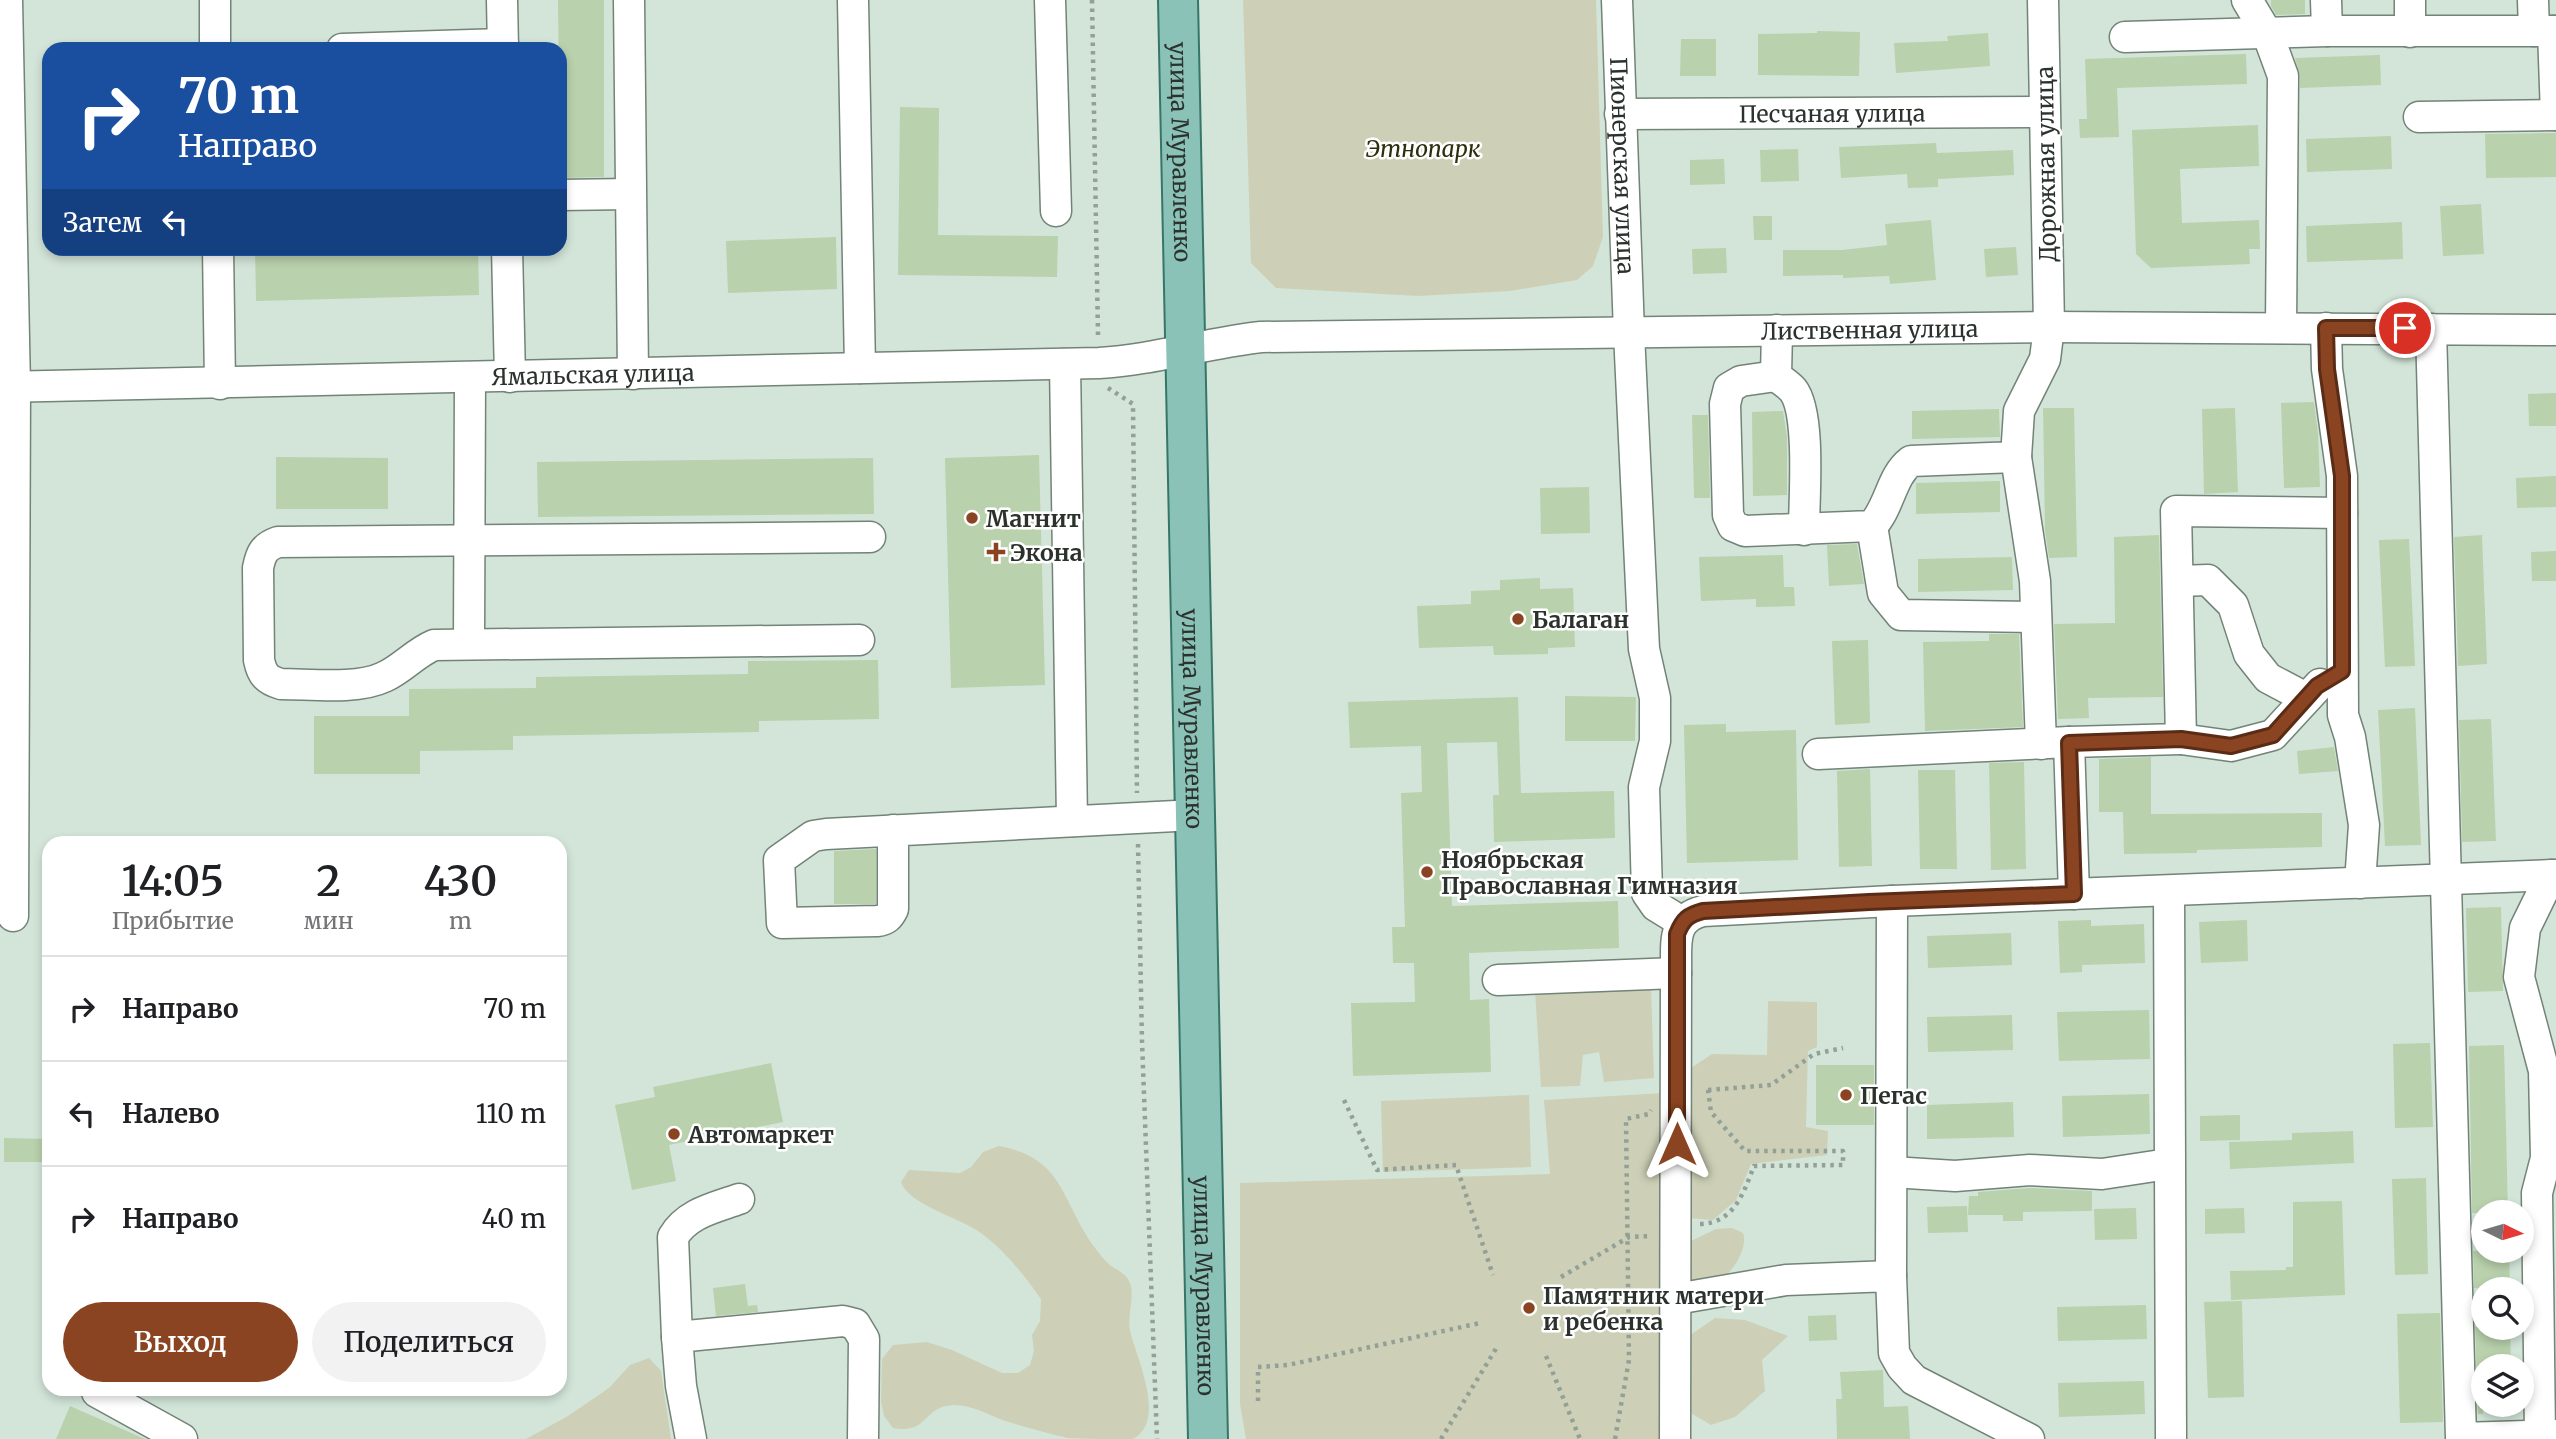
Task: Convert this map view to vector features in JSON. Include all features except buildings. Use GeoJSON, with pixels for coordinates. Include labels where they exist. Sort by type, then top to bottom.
{"type":"FeatureCollection","features":[{"type":"Feature","properties":{"kind":"main road","name":"улица Муравленко"},"geometry":{"type":"LineString","coordinates":[[1178,0],[1208,1439]]}},
{"type":"Feature","properties":{"kind":"street"},"geometry":{"type":"LineString","coordinates":[[7,0],[6,246],[13,916]]}},
{"type":"Feature","properties":{"kind":"street"},"geometry":{"type":"LineString","coordinates":[[215,0],[215,42]]}},
{"type":"Feature","properties":{"kind":"street"},"geometry":{"type":"LineString","coordinates":[[502,0],[503,42]]}},
{"type":"Feature","properties":{"kind":"street"},"geometry":{"type":"LineString","coordinates":[[629,0],[633,374]]}},
{"type":"Feature","properties":{"kind":"street"},"geometry":{"type":"LineString","coordinates":[[853,0],[860,369]]}},
{"type":"Feature","properties":{"kind":"street"},"geometry":{"type":"LineString","coordinates":[[1049,0],[1056,211]]}},
{"type":"Feature","properties":{"kind":"street","name":"Пионерская улица"},"geometry":{"type":"LineString","coordinates":[[1617,0],[1644,649],[1656,698],[1655,741],[1644,787],[1647,893],[1656,906],[1682,922]]}},
{"type":"Feature","properties":{"kind":"street","name":"Дорожная улица"},"geometry":{"type":"LineString","coordinates":[[2043,0],[2049,327],[2045,359],[2019,411],[2016,457],[2035,581],[2036,617],[2074,894]]}},
{"type":"Feature","properties":{"kind":"street"},"geometry":{"type":"LineString","coordinates":[[2248,0],[2268,35],[2283,76],[2281,328]]}},
{"type":"Feature","properties":{"kind":"street"},"geometry":{"type":"LineString","coordinates":[[2326,0],[2327,31]]}},
{"type":"Feature","properties":{"kind":"street"},"geometry":{"type":"LineString","coordinates":[[2410,0],[2410,32]]}},
{"type":"Feature","properties":{"kind":"street"},"geometry":{"type":"LineString","coordinates":[[2419,117],[2556,115],[2548,31],[2533,0]]}},
{"type":"Feature","properties":{"kind":"street"},"geometry":{"type":"LineString","coordinates":[[2125,37],[2268,35],[2327,31],[2548,31]]}},
{"type":"Feature","properties":{"kind":"street","name":"Песчаная улица"},"geometry":{"type":"LineString","coordinates":[[1620,114],[2044,112]]}},
{"type":"Feature","properties":{"kind":"street"},"geometry":{"type":"LineString","coordinates":[[567,195],[631,194]]}},
{"type":"Feature","properties":{"kind":"street"},"geometry":{"type":"LineString","coordinates":[[218,256],[220,384]]}},
{"type":"Feature","properties":{"kind":"street"},"geometry":{"type":"LineString","coordinates":[[507,256],[510,377]]}},
{"type":"Feature","properties":{"kind":"street","name":"Лиственная улица"},"geometry":{"type":"LineString","coordinates":[[1187,351],[1230,340],[1261,337],[2049,327],[2556,330]]}},
{"type":"Feature","properties":{"kind":"street"},"geometry":{"type":"LineString","coordinates":[[2326,328],[2327,369],[2342,476],[2343,715],[2350,737],[2364,825],[2360,883]]}},
{"type":"Feature","properties":{"kind":"street"},"geometry":{"type":"LineString","coordinates":[[2431,329],[2461,1438],[2548,1435],[2538,1193],[2546,1158],[2544,1071],[2519,977],[2525,928],[2553,875]]}},
{"type":"Feature","properties":{"kind":"street"},"geometry":{"type":"LineString","coordinates":[[1776,376],[1777,330]]}},
{"type":"Feature","properties":{"kind":"street","name":"Ямальская улица"},"geometry":{"type":"LineString","coordinates":[[7,387],[1065,364],[1130,362],[1187,351]]}},
{"type":"Feature","properties":{"kind":"street"},"geometry":{"type":"LineString","coordinates":[[1065,364],[1072,821]]}},
{"type":"Feature","properties":{"kind":"street"},"geometry":{"type":"LineString","coordinates":[[1804,530],[1803,421],[1800,403],[1792,389],[1776,376],[1741,381],[1729,388],[1725,404],[1728,515],[1733,526],[1745,531],[1804,530],[1872,526],[1881,517],[1902,467],[1911,461],[2016,457]]}},
{"type":"Feature","properties":{"kind":"street"},"geometry":{"type":"LineString","coordinates":[[469,643],[470,378]]}},
{"type":"Feature","properties":{"kind":"street"},"geometry":{"type":"LineString","coordinates":[[2181,739],[2176,511],[2342,513]]}},
{"type":"Feature","properties":{"kind":"street"},"geometry":{"type":"LineString","coordinates":[[1872,526],[1883,593],[1901,615],[2036,617]]}},
{"type":"Feature","properties":{"kind":"street"},"geometry":{"type":"LineString","coordinates":[[859,640],[434,645],[419,652],[386,676],[369,683],[281,684],[270,681],[261,673],[258,568],[260,555],[266,547],[278,542],[870,537]]}},
{"type":"Feature","properties":{"kind":"street"},"geometry":{"type":"LineString","coordinates":[[2178,581],[2208,580],[2233,605],[2249,654],[2268,678],[2306,698]]}},
{"type":"Feature","properties":{"kind":"street"},"geometry":{"type":"LineString","coordinates":[[1818,754],[2181,739],[2231,746],[2273,735],[2317,686],[2342,671]]}},
{"type":"Feature","properties":{"kind":"street"},"geometry":{"type":"LineString","coordinates":[[893,830],[893,909],[890,916],[877,921],[782,923],[779,860],[813,836],[893,830],[1195,815]]}},
{"type":"Feature","properties":{"kind":"street"},"geometry":{"type":"LineString","coordinates":[[1675,1439],[1677,934],[1682,922],[1690,915],[1703,911],[1892,901],[2553,875]]}},
{"type":"Feature","properties":{"kind":"street"},"geometry":{"type":"LineString","coordinates":[[2169,891],[2171,1439]]}},
{"type":"Feature","properties":{"kind":"street"},"geometry":{"type":"LineString","coordinates":[[1892,901],[1891,1276],[1895,1353],[1902,1367],[1914,1380],[2029,1439]]}},
{"type":"Feature","properties":{"kind":"street"},"geometry":{"type":"LineString","coordinates":[[1499,980],[1676,973]]}},
{"type":"Feature","properties":{"kind":"street"},"geometry":{"type":"LineString","coordinates":[[1892,1172],[1955,1176],[2030,1170],[2102,1174],[2168,1164]]}},
{"type":"Feature","properties":{"kind":"street"},"geometry":{"type":"LineString","coordinates":[[691,1439],[681,1386],[674,1237],[681,1224],[692,1216],[739,1199]]}},
{"type":"Feature","properties":{"kind":"street"},"geometry":{"type":"LineString","coordinates":[[1676,1299],[1786,1280],[1891,1276]]}},
{"type":"Feature","properties":{"kind":"street"},"geometry":{"type":"LineString","coordinates":[[677,1337],[843,1321],[855,1324],[864,1339],[863,1439]]}},
{"type":"Feature","properties":{"kind":"street"},"geometry":{"type":"LineString","coordinates":[[104,1396],[182,1439]]}},
{"type":"Feature","properties":{"kind":"path"},"geometry":{"type":"LineString","coordinates":[[1092,0],[1098,335]]}},
{"type":"Feature","properties":{"kind":"path"},"geometry":{"type":"LineString","coordinates":[[1099,382],[1133,404],[1142,1041],[1157,1439]]}},
{"type":"Feature","properties":{"kind":"path"},"geometry":{"type":"LineString","coordinates":[[1615,1439],[1629,1360],[1626,1119],[1649,1114],[1658,1093],[1772,1086],[1814,1054],[1843,1048]]}},
{"type":"Feature","properties":{"kind":"path"},"geometry":{"type":"LineString","coordinates":[[1696,1224],[1715,1223],[1739,1203],[1754,1166],[1843,1165],[1843,1151],[1745,1151],[1711,1112],[1708,1090]]}},
{"type":"Feature","properties":{"kind":"path"},"geometry":{"type":"LineString","coordinates":[[1344,1100],[1377,1170],[1455,1165],[1493,1275]]}},
{"type":"Feature","properties":{"kind":"path"},"geometry":{"type":"LineString","coordinates":[[1561,1277],[1629,1237],[1651,1236]]}},
{"type":"Feature","properties":{"kind":"path"},"geometry":{"type":"LineString","coordinates":[[1258,1401],[1258,1367],[1288,1365],[1480,1323]]}},
{"type":"Feature","properties":{"kind":"path"},"geometry":{"type":"LineString","coordinates":[[1441,1439],[1497,1347]]}},
{"type":"Feature","properties":{"kind":"path"},"geometry":{"type":"LineString","coordinates":[[1546,1356],[1580,1439]]}},
{"type":"Feature","properties":{"kind":"green space","name":"Этнопарк"},"geometry":{"type":"Polygon","coordinates":[[[1243,0],[1596,0],[1603,237],[1593,266],[1577,280],[1510,291],[1418,296],[1276,288],[1251,263],[1243,0]]]}},
{"type":"Feature","properties":{"kind":"green space"},"geometry":{"type":"Polygon","coordinates":[[[1651,988],[1654,1078],[1604,1082],[1599,1052],[1583,1055],[1580,1086],[1541,1087],[1535,991],[1651,988]]]}},
{"type":"Feature","properties":{"kind":"green space"},"geometry":{"type":"Polygon","coordinates":[[[1768,1001],[1817,1002],[1817,1047],[1808,1051],[1806,1127],[1828,1131],[1827,1155],[1751,1164],[1736,1200],[1713,1220],[1688,1218],[1688,1070],[1712,1054],[1767,1055],[1768,1001]]]}},
{"type":"Feature","properties":{"kind":"green space"},"geometry":{"type":"Polygon","coordinates":[[[1664,1093],[1662,1439],[1246,1439],[1240,1404],[1240,1183],[1550,1174],[1544,1100],[1664,1093]]]}},
{"type":"Feature","properties":{"kind":"green space"},"geometry":{"type":"Polygon","coordinates":[[[1529,1095],[1531,1167],[1383,1172],[1381,1101],[1529,1095]]]}},
{"type":"Feature","properties":{"kind":"green space"},"geometry":{"type":"Polygon","coordinates":[[[999,1146],[1037,1160],[1049,1171],[1095,1248],[1108,1263],[1124,1274],[1130,1283],[1130,1331],[1149,1404],[1148,1418],[1143,1430],[1133,1439],[1068,1438],[1005,1421],[961,1405],[936,1410],[913,1428],[893,1428],[884,1416],[881,1401],[882,1359],[893,1345],[927,1342],[952,1350],[1002,1373],[1018,1373],[1030,1365],[1034,1351],[1032,1335],[1040,1321],[1041,1299],[1012,1262],[987,1238],[913,1197],[901,1182],[909,1170],[960,1173],[971,1167],[983,1152],[999,1146]]]}},
{"type":"Feature","properties":{"kind":"green space"},"geometry":{"type":"Polygon","coordinates":[[[1732,1228],[1743,1233],[1744,1238],[1736,1263],[1728,1274],[1720,1279],[1690,1288],[1689,1242],[1716,1229],[1732,1228]]]}},
{"type":"Feature","properties":{"kind":"green space"},"geometry":{"type":"Polygon","coordinates":[[[1715,1318],[1745,1320],[1788,1336],[1762,1360],[1765,1391],[1735,1417],[1711,1425],[1689,1412],[1689,1336],[1715,1318]]]}},
{"type":"Feature","properties":{"kind":"green space"},"geometry":{"type":"Polygon","coordinates":[[[649,1358],[661,1371],[671,1439],[526,1439],[568,1416],[609,1388],[630,1365],[649,1358]]]}},
{"type":"Feature","properties":{"kind":"place","name":"Магнит"},"geometry":{"type":"Point","coordinates":[972,518]}},
{"type":"Feature","properties":{"kind":"place","name":"Экона"},"geometry":{"type":"Point","coordinates":[996,552]}},
{"type":"Feature","properties":{"kind":"place","name":"Балаган"},"geometry":{"type":"Point","coordinates":[1518,619]}},
{"type":"Feature","properties":{"kind":"place","name":"Ноябрьская Православная Гимназия"},"geometry":{"type":"Point","coordinates":[1427,872]}},
{"type":"Feature","properties":{"kind":"place","name":"Пегас"},"geometry":{"type":"Point","coordinates":[1846,1095]}},
{"type":"Feature","properties":{"kind":"place","name":"Автомаркет"},"geometry":{"type":"Point","coordinates":[674,1134]}},
{"type":"Feature","properties":{"kind":"place","name":"Памятник матери и ребенка"},"geometry":{"type":"Point","coordinates":[1529,1308]}},
{"type":"Feature","properties":{"kind":"route"},"geometry":{"type":"LineString","coordinates":[[1677,1144],[1677,934],[1682,922],[1690,915],[1703,911],[1799,905],[2074,894],[2069,743],[2181,739],[2231,746],[2273,735],[2317,686],[2342,671],[2342,476],[2327,369],[2326,328],[2405,328]]}}]}
